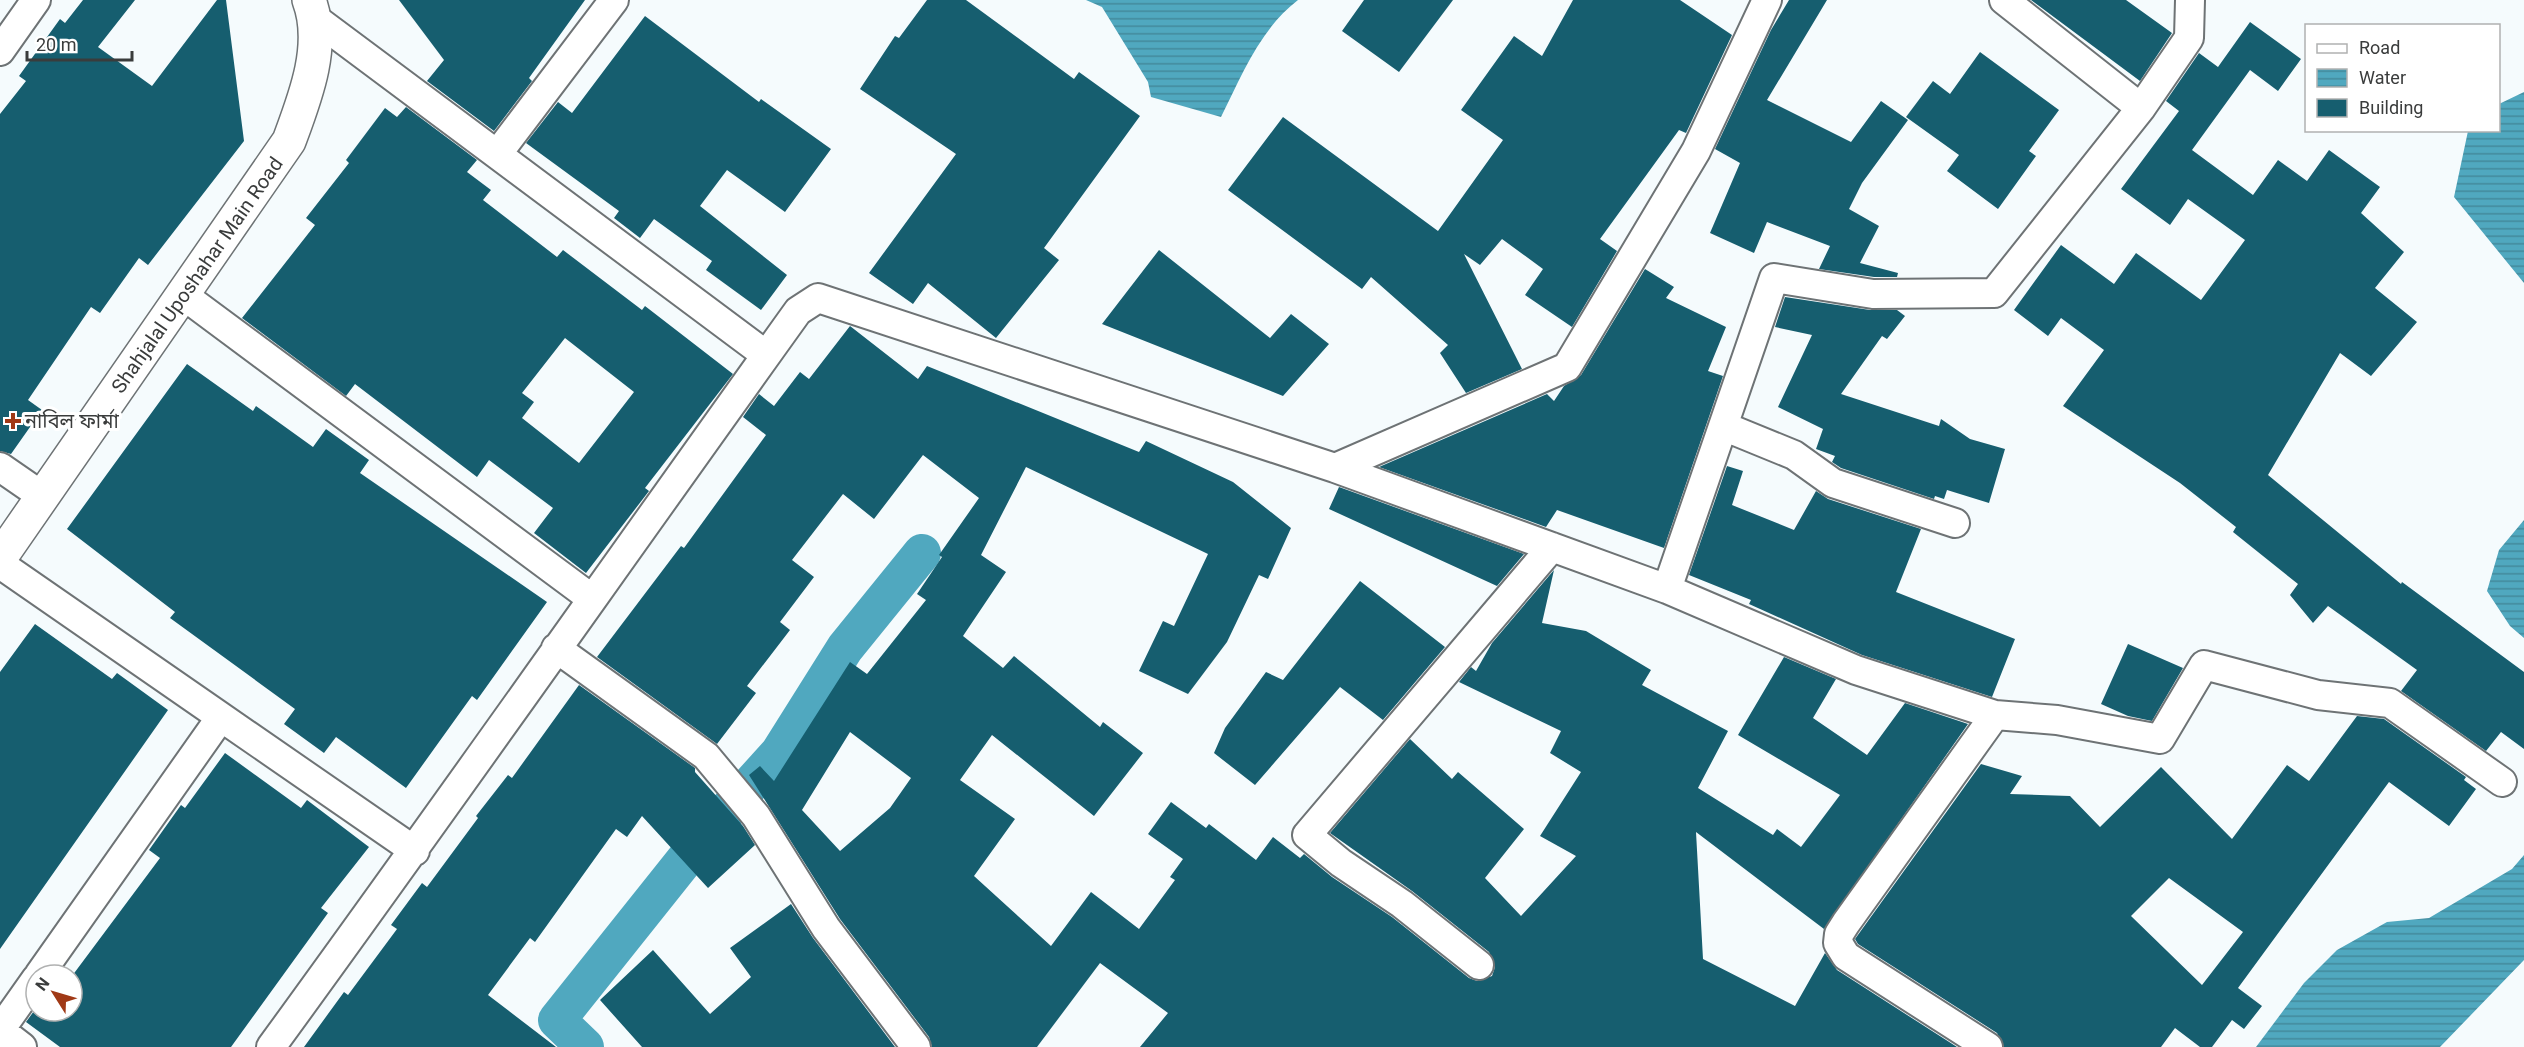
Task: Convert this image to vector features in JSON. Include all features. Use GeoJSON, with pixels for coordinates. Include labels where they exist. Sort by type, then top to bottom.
{"type":"FeatureCollection","features":[{"type":"Feature","properties":{"kind":"main road","name":"Shahjalal Uposhahar Main Road"},"geometry":{"type":"LineString","coordinates":[[0,558],[289,141],[304,99],[313,10]]}},
{"type":"Feature","properties":{"kind":"street"},"geometry":{"type":"LineString","coordinates":[[0,51],[36,0]]}},
{"type":"Feature","properties":{"kind":"street"},"geometry":{"type":"LineString","coordinates":[[498,153],[614,0]]}},
{"type":"Feature","properties":{"kind":"street"},"geometry":{"type":"LineString","coordinates":[[1335,468],[1567,367],[1696,152],[1767,0]]}},
{"type":"Feature","properties":{"kind":"street"},"geometry":{"type":"LineString","coordinates":[[2004,0],[2141,108]]}},
{"type":"Feature","properties":{"kind":"street"},"geometry":{"type":"LineString","coordinates":[[1667,589],[1774,278],[1873,294],[1994,293],[2141,108],[2189,38],[2190,0]]}},
{"type":"Feature","properties":{"kind":"street"},"geometry":{"type":"LineString","coordinates":[[313,10],[766,355]]}},
{"type":"Feature","properties":{"kind":"street"},"geometry":{"type":"LineString","coordinates":[[183,295],[591,598]]}},
{"type":"Feature","properties":{"kind":"street"},"geometry":{"type":"LineString","coordinates":[[271,1047],[415,850],[591,598],[798,311],[818,298],[1335,468],[1667,589],[1856,670],[1995,715],[2056,720],[2160,739],[2204,665],[2318,694],[2390,703],[2502,782]]}},
{"type":"Feature","properties":{"kind":"street"},"geometry":{"type":"LineString","coordinates":[[1723,426],[1794,455],[1833,483],[1955,523]]}},
{"type":"Feature","properties":{"kind":"street"},"geometry":{"type":"LineString","coordinates":[[0,467],[42,496]]}},
{"type":"Feature","properties":{"kind":"street"},"geometry":{"type":"LineString","coordinates":[[1479,965],[1402,904],[1341,863],[1307,835],[1552,547]]}},
{"type":"Feature","properties":{"kind":"street"},"geometry":{"type":"LineString","coordinates":[[0,564],[415,850]]}},
{"type":"Feature","properties":{"kind":"street"},"geometry":{"type":"LineString","coordinates":[[556,648],[706,756],[756,816],[826,928],[916,1047]]}},
{"type":"Feature","properties":{"kind":"street"},"geometry":{"type":"LineString","coordinates":[[1988,1047],[1846,956],[1838,943],[1839,933],[1995,715]]}},
{"type":"Feature","properties":{"kind":"street"},"geometry":{"type":"LineString","coordinates":[[47,963],[221,717]]}},
{"type":"Feature","properties":{"kind":"street"},"geometry":{"type":"LineString","coordinates":[[22,1047],[0,1030],[24,996]]}},
{"type":"Feature","properties":{"kind":"water"},"geometry":{"type":"Polygon","coordinates":[[[1086,0],[1298,0],[1262,39],[1221,117],[1151,97],[1148,82],[1102,7],[1086,0]]]}},
{"type":"Feature","properties":{"kind":"water"},"geometry":{"type":"Polygon","coordinates":[[[2524,92],[2524,283],[2454,197],[2468,132],[2500,132],[2500,104],[2524,92]]]}},
{"type":"Feature","properties":{"kind":"water"},"geometry":{"type":"Polygon","coordinates":[[[2524,520],[2524,638],[2510,626],[2487,591],[2499,550],[2524,520]]]}},
{"type":"Feature","properties":{"kind":"water"},"geometry":{"type":"Polygon","coordinates":[[[2524,855],[2524,960],[2440,1047],[2256,1047],[2304,983],[2337,950],[2387,922],[2429,918],[2512,869],[2524,855]]]}},
{"type":"Feature","properties":{"kind":"building"},"geometry":{"type":"Polygon","coordinates":[[[83,0],[135,0],[98,47],[152,86],[217,0],[226,0],[244,141],[148,265],[139,258],[100,313],[91,307],[28,400],[42,410],[11,454],[0,451],[0,114],[26,81],[19,76],[60,19],[65,23],[83,0]]]}},
{"type":"Feature","properties":{"kind":"building"},"geometry":{"type":"Polygon","coordinates":[[[399,0],[585,0],[529,78],[532,81],[494,131],[427,81],[444,60],[399,0]]]}},
{"type":"Feature","properties":{"kind":"building"},"geometry":{"type":"Polygon","coordinates":[[[927,0],[966,0],[1074,79],[1079,72],[1140,116],[1044,248],[1059,260],[996,338],[928,283],[913,304],[869,273],[956,154],[860,89],[895,36],[899,38],[927,0]]]}},
{"type":"Feature","properties":{"kind":"building"},"geometry":{"type":"Polygon","coordinates":[[[1364,0],[1453,0],[1399,72],[1342,31],[1364,0]]]}},
{"type":"Feature","properties":{"kind":"building"},"geometry":{"type":"Polygon","coordinates":[[[1573,0],[1680,0],[1732,35],[1686,133],[1679,130],[1600,239],[1617,251],[1572,327],[1525,295],[1543,269],[1502,239],[1480,265],[1464,254],[1522,369],[1466,393],[1440,353],[1448,345],[1371,277],[1362,289],[1228,190],[1283,117],[1438,231],[1503,140],[1461,110],[1514,36],[1542,56],[1573,0]]]}},
{"type":"Feature","properties":{"kind":"building"},"geometry":{"type":"Polygon","coordinates":[[[1789,0],[1827,0],[1767,100],[1851,142],[1881,101],[1908,120],[1862,183],[1849,209],[1879,226],[1860,263],[1898,273],[1897,277],[1874,277],[1819,269],[1830,246],[1767,222],[1754,253],[1710,233],[1740,163],[1715,149],[1771,30],[1789,0]]]}},
{"type":"Feature","properties":{"kind":"building"},"geometry":{"type":"Polygon","coordinates":[[[2031,0],[2126,0],[2172,33],[2140,81],[2031,0]]]}},
{"type":"Feature","properties":{"kind":"building"},"geometry":{"type":"Polygon","coordinates":[[[645,16],[759,102],[761,99],[831,149],[785,212],[727,170],[700,206],[787,275],[761,310],[706,270],[712,261],[654,219],[640,238],[614,218],[619,211],[526,143],[558,102],[572,113],[645,16]]]}},
{"type":"Feature","properties":{"kind":"building"},"geometry":{"type":"Polygon","coordinates":[[[2250,22],[2301,59],[2278,91],[2250,70],[2192,150],[2253,195],[2278,160],[2307,181],[2329,150],[2380,187],[2361,213],[2404,252],[2375,288],[2417,322],[2371,376],[2340,353],[2268,475],[2401,584],[2402,582],[2524,672],[2524,749],[2501,732],[2486,751],[2401,691],[2417,670],[2328,606],[2313,623],[2290,595],[2298,584],[2233,532],[2236,527],[2180,483],[2063,406],[2104,350],[2061,318],[2048,336],[2014,310],[2061,245],[2114,284],[2136,253],[2201,300],[2245,240],[2188,199],[2170,225],[2121,189],[2179,111],[2166,101],[2199,53],[2218,67],[2250,22]]]}},
{"type":"Feature","properties":{"kind":"building"},"geometry":{"type":"Polygon","coordinates":[[[1980,52],[2059,110],[2029,151],[2036,156],[1998,209],[1947,171],[1959,155],[1906,117],[1933,81],[1950,94],[1980,52]]]}},
{"type":"Feature","properties":{"kind":"building"},"geometry":{"type":"Polygon","coordinates":[[[406,107],[477,160],[467,172],[491,190],[483,200],[557,257],[563,250],[642,310],[645,306],[733,374],[645,488],[649,491],[586,573],[534,533],[553,508],[489,460],[477,477],[355,384],[346,396],[242,318],[315,225],[306,218],[349,163],[346,160],[385,108],[397,117],[406,107]],[[565,338],[522,393],[534,402],[522,418],[579,463],[634,392],[565,338]]]}},
{"type":"Feature","properties":{"kind":"building"},"geometry":{"type":"Polygon","coordinates":[[[1159,250],[1270,338],[1291,314],[1329,344],[1283,396],[1102,324],[1159,250]]]}},
{"type":"Feature","properties":{"kind":"building"},"geometry":{"type":"Polygon","coordinates":[[[1645,269],[1674,287],[1666,298],[1726,327],[1708,371],[1723,376],[1664,548],[1557,510],[1546,527],[1379,467],[1547,394],[1554,401],[1564,386],[1581,375],[1645,269]]]}},
{"type":"Feature","properties":{"kind":"building"},"geometry":{"type":"Polygon","coordinates":[[[1785,297],[1870,310],[1897,310],[1905,316],[1887,339],[1882,336],[1841,394],[1939,426],[1941,419],[1970,439],[2005,449],[1989,503],[1947,490],[1944,499],[1935,496],[1934,499],[1841,468],[1832,462],[1835,456],[1816,449],[1823,429],[1778,407],[1812,335],[1775,327],[1785,297]]]}},
{"type":"Feature","properties":{"kind":"building"},"geometry":{"type":"Polygon","coordinates":[[[850,326],[918,379],[927,366],[1139,452],[1146,441],[1233,482],[1291,528],[1268,579],[1259,575],[1227,642],[1188,694],[1139,671],[1163,621],[1174,626],[1208,554],[1026,467],[981,555],[1006,572],[963,636],[1003,668],[1014,656],[1100,727],[1103,722],[1143,753],[1094,816],[992,735],[960,780],[1015,819],[974,876],[1051,946],[1091,892],[1139,929],[1175,880],[1170,877],[1183,859],[1148,834],[1171,802],[1206,828],[1209,824],[1256,860],[1273,837],[1300,858],[1304,854],[1332,877],[1392,917],[1469,978],[1477,981],[1492,976],[1495,967],[1489,952],[1412,891],[1330,833],[1410,739],[1452,779],[1458,772],[1524,829],[1485,878],[1521,916],[1576,856],[1540,836],[1581,772],[1550,753],[1561,731],[1459,682],[1471,667],[1476,671],[1492,643],[1554,570],[1542,623],[1586,631],[1651,670],[1642,685],[1728,731],[1698,788],[1773,835],[1777,829],[1801,847],[1840,795],[1738,735],[1784,657],[1836,679],[1813,718],[1867,755],[1905,703],[1968,724],[1824,929],[1696,832],[1703,959],[1795,1006],[1825,953],[1837,970],[1957,1047],[1140,1047],[1168,1013],[1100,963],[1037,1047],[932,1047],[929,1037],[840,919],[749,775],[760,766],[774,781],[850,662],[867,674],[926,600],[917,594],[942,557],[939,555],[979,498],[923,455],[874,519],[843,494],[792,560],[814,577],[780,622],[790,630],[747,686],[756,693],[717,744],[597,657],[681,546],[684,548],[766,435],[743,417],[759,394],[774,406],[800,372],[809,379],[850,326]],[[850,732],[802,810],[840,851],[890,808],[911,778],[850,732]]]}},
{"type":"Feature","properties":{"kind":"building"},"geometry":{"type":"Polygon","coordinates":[[[187,364],[253,411],[256,406],[313,447],[326,429],[369,460],[360,473],[547,602],[477,700],[472,696],[406,788],[336,737],[324,753],[284,724],[295,709],[170,618],[175,612],[67,529],[187,364]]]}},
{"type":"Feature","properties":{"kind":"building"},"geometry":{"type":"Polygon","coordinates":[[[1727,466],[1743,471],[1732,505],[1794,530],[1816,491],[1828,499],[1921,529],[1896,592],[2015,639],[1992,697],[1862,655],[1749,604],[1751,600],[1689,575],[1727,466]]]}},
{"type":"Feature","properties":{"kind":"building"},"geometry":{"type":"Polygon","coordinates":[[[1339,487],[1524,554],[1497,586],[1329,509],[1339,487]]]}},
{"type":"Feature","properties":{"kind":"building"},"geometry":{"type":"Polygon","coordinates":[[[1360,581],[1445,647],[1383,720],[1340,687],[1255,785],[1214,753],[1225,728],[1266,672],[1283,680],[1360,581]]]}},
{"type":"Feature","properties":{"kind":"building"},"geometry":{"type":"Polygon","coordinates":[[[35,624],[112,679],[117,673],[168,710],[0,949],[0,672],[35,624]]]}},
{"type":"Feature","properties":{"kind":"building"},"geometry":{"type":"Polygon","coordinates":[[[2128,644],[2183,668],[2152,721],[2128,716],[2101,704],[2128,644]]]}},
{"type":"Feature","properties":{"kind":"building"},"geometry":{"type":"Polygon","coordinates":[[[579,685],[695,768],[695,772],[743,826],[755,845],[708,888],[642,816],[627,837],[616,829],[535,942],[530,938],[488,995],[556,1047],[304,1047],[344,992],[348,995],[397,929],[391,925],[422,883],[427,887],[478,818],[476,816],[508,775],[512,778],[579,685]]]}},
{"type":"Feature","properties":{"kind":"building"},"geometry":{"type":"Polygon","coordinates":[[[2357,716],[2384,719],[2466,777],[2464,780],[2476,789],[2449,826],[2389,782],[2238,988],[2262,1006],[2244,1029],[2232,1020],[2212,1047],[2200,1047],[2175,1028],[2161,1047],[2004,1047],[1997,1033],[1858,944],[1855,939],[1981,764],[2022,776],[2010,794],[2070,796],[2100,827],[2161,767],[2232,839],[2287,765],[2309,781],[2357,716]],[[2169,878],[2131,916],[2202,985],[2243,932],[2169,878]]]}},
{"type":"Feature","properties":{"kind":"building"},"geometry":{"type":"Polygon","coordinates":[[[225,753],[301,808],[307,800],[369,847],[321,908],[328,913],[231,1047],[60,1047],[27,1023],[84,1023],[84,963],[82,963],[160,858],[149,850],[181,805],[185,808],[225,753]]]}},
{"type":"Feature","properties":{"kind":"building"},"geometry":{"type":"Polygon","coordinates":[[[791,904],[813,938],[895,1047],[642,1047],[600,1000],[653,950],[710,1014],[751,977],[730,948],[791,904]]]}},
{"type":"Feature","properties":{"kind":"waterway"},"geometry":{"type":"LineString","coordinates":[[585,1047],[557,1020],[703,837],[779,753],[845,648],[922,553]]}},
{"type":"Feature","properties":{"kind":"place","name":"নাবিল ফার্মা"},"geometry":{"type":"Point","coordinates":[13,421]}}]}
